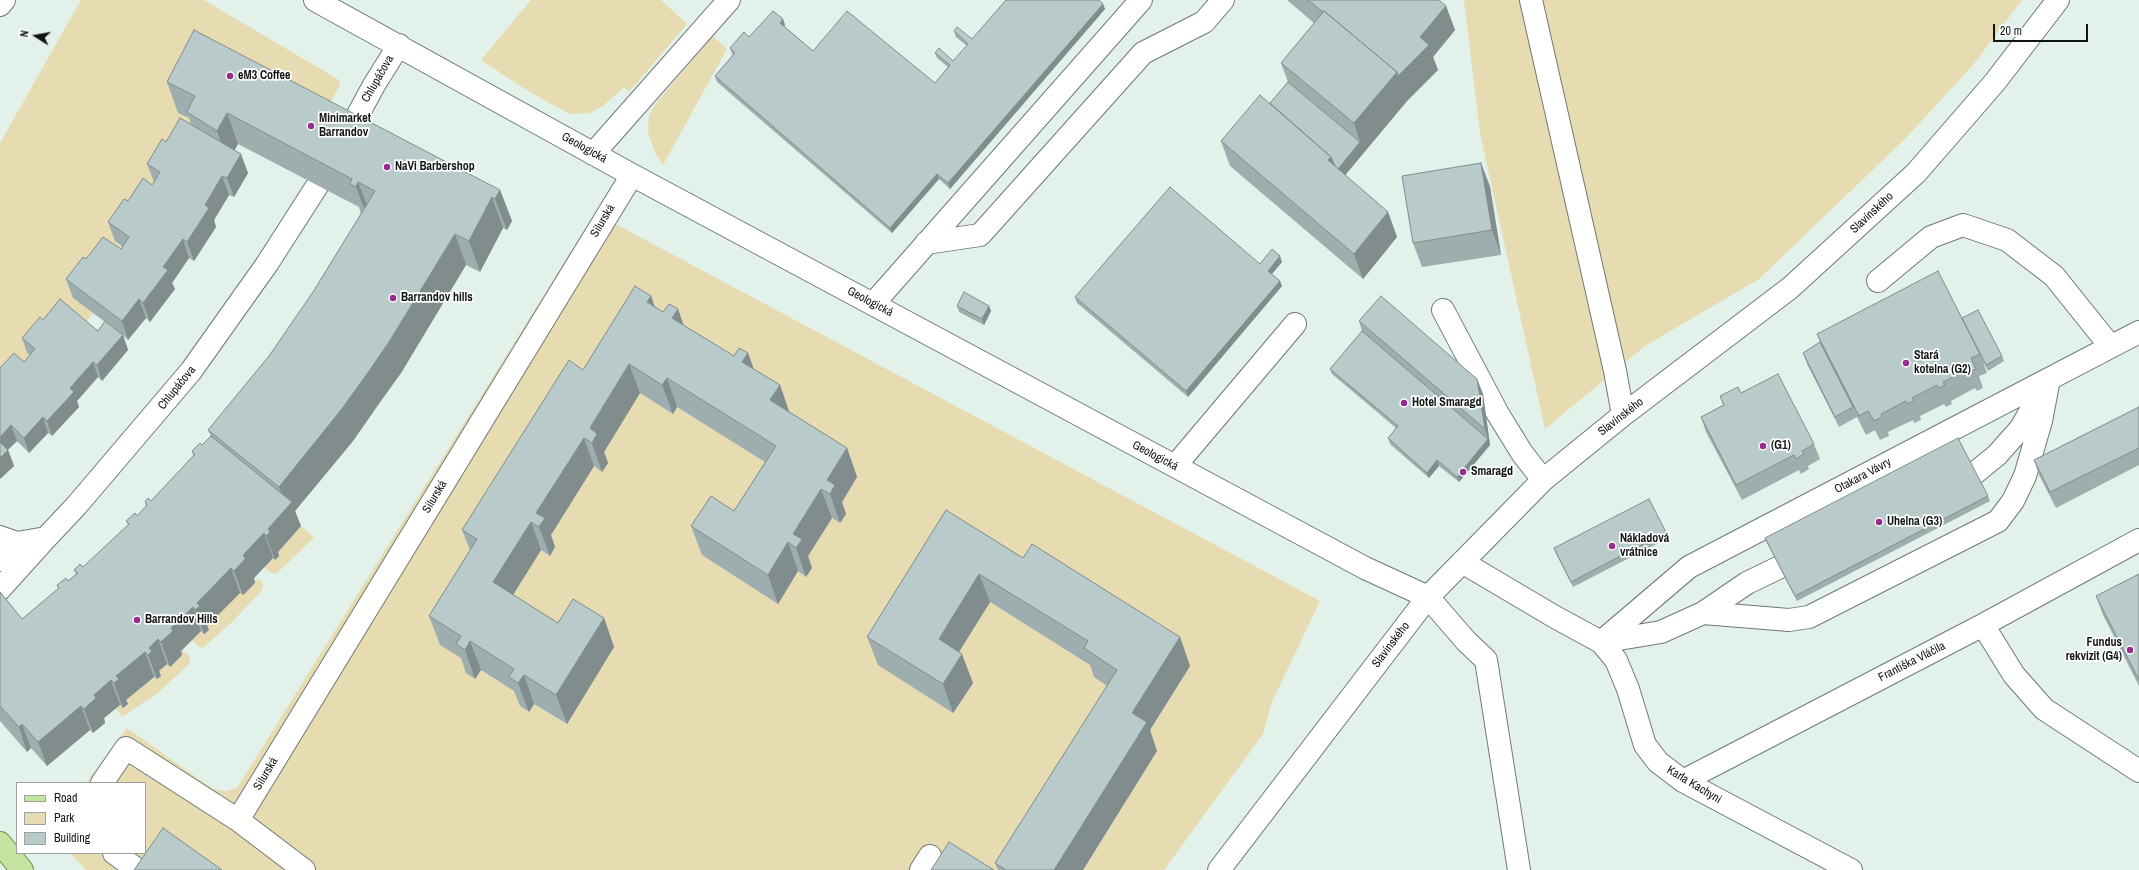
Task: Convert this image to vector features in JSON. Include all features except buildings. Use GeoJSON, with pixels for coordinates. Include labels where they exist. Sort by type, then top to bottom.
{"type":"FeatureCollection","features":[{"type":"Feature","properties":{"kind":"main road"},"geometry":{"type":"LineString","coordinates":[[0,843],[22,870]]}},
{"type":"Feature","properties":{"kind":"street"},"geometry":{"type":"LineString","coordinates":[[0,5],[4,0]]}},
{"type":"Feature","properties":{"kind":"street","name":"Geologická"},"geometry":{"type":"LineString","coordinates":[[315,0],[399,45],[632,175],[1365,568],[1428,597]]}},
{"type":"Feature","properties":{"kind":"street"},"geometry":{"type":"LineString","coordinates":[[593,154],[729,0]]}},
{"type":"Feature","properties":{"kind":"street"},"geometry":{"type":"LineString","coordinates":[[873,304],[1141,0]]}},
{"type":"Feature","properties":{"kind":"street"},"geometry":{"type":"LineString","coordinates":[[926,243],[980,235],[1143,53],[1204,22],[1223,0]]}},
{"type":"Feature","properties":{"kind":"street"},"geometry":{"type":"LineString","coordinates":[[1531,0],[1614,363],[1623,415]]}},
{"type":"Feature","properties":{"kind":"street","name":"Slavínského"},"geometry":{"type":"LineString","coordinates":[[1225,868],[1428,597],[1543,480],[1623,415],[1790,288],[1916,172],[1995,82],[2058,0]]}},
{"type":"Feature","properties":{"kind":"street","name":"Chlupáčova"},"geometry":{"type":"LineString","coordinates":[[347,135],[374,85],[399,45]]}},
{"type":"Feature","properties":{"kind":"street","name":"Silurská"},"geometry":{"type":"LineString","coordinates":[[238,820],[632,175]]}},
{"type":"Feature","properties":{"kind":"street","name":"Chlupáčova"},"geometry":{"type":"LineString","coordinates":[[0,589],[120,456],[192,371],[267,264],[317,186]]}},
{"type":"Feature","properties":{"kind":"street"},"geometry":{"type":"LineString","coordinates":[[1878,280],[1931,237],[1963,224],[2007,240],[2054,276],[2111,347]]}},
{"type":"Feature","properties":{"kind":"street"},"geometry":{"type":"LineString","coordinates":[[1443,310],[1498,414],[1522,453],[1543,480]]}},
{"type":"Feature","properties":{"kind":"street"},"geometry":{"type":"LineString","coordinates":[[1175,466],[1295,324]]}},
{"type":"Feature","properties":{"kind":"street","name":"Otakara Vávry"},"geometry":{"type":"LineString","coordinates":[[1601,642],[1689,567],[2139,332]]}},
{"type":"Feature","properties":{"kind":"street"},"geometry":{"type":"LineString","coordinates":[[1976,473],[1997,455],[2021,428],[2049,379]]}},
{"type":"Feature","properties":{"kind":"street"},"geometry":{"type":"LineString","coordinates":[[1703,613],[1789,620],[1809,617],[1998,522],[2013,501],[2025,476],[2041,421],[2049,379]]}},
{"type":"Feature","properties":{"kind":"street"},"geometry":{"type":"LineString","coordinates":[[0,560],[8,540],[46,538]]}},
{"type":"Feature","properties":{"kind":"street","name":"Františka Vláčila"},"geometry":{"type":"LineString","coordinates":[[1682,780],[1983,625],[2139,540]]}},
{"type":"Feature","properties":{"kind":"street"},"geometry":{"type":"LineString","coordinates":[[1462,562],[1555,617],[1601,642],[1661,632],[1703,613],[1747,583],[1780,567]]}},
{"type":"Feature","properties":{"kind":"street"},"geometry":{"type":"LineString","coordinates":[[1428,597],[1466,641],[1486,660],[1519,870]]}},
{"type":"Feature","properties":{"kind":"street"},"geometry":{"type":"LineString","coordinates":[[1983,625],[2014,675],[2044,709],[2139,771]]}},
{"type":"Feature","properties":{"kind":"street","name":"Karla Kachyni"},"geometry":{"type":"LineString","coordinates":[[1601,642],[1616,660],[1628,689],[1644,744],[1658,762],[1682,780],[1851,870]]}},
{"type":"Feature","properties":{"kind":"street"},"geometry":{"type":"LineString","coordinates":[[103,782],[126,748],[238,820],[304,870]]}},
{"type":"Feature","properties":{"kind":"street"},"geometry":{"type":"LineString","coordinates":[[115,854],[138,870]]}},
{"type":"Feature","properties":{"kind":"green space"},"geometry":{"type":"Polygon","coordinates":[[[81,0],[204,0],[339,80],[340,85],[320,121],[206,127],[154,182],[115,242],[136,256],[73,298],[93,313],[82,328],[28,353],[40,364],[0,388],[0,143],[81,0]]]}},
{"type":"Feature","properties":{"kind":"green space"},"geometry":{"type":"Polygon","coordinates":[[[531,0],[661,0],[687,24],[629,92],[624,87],[604,105],[590,113],[570,114],[531,93],[481,60],[531,0]]]}},
{"type":"Feature","properties":{"kind":"green space"},"geometry":{"type":"Polygon","coordinates":[[[1464,0],[2022,0],[1973,65],[1905,139],[1759,279],[1645,346],[1545,429],[1480,133],[1464,0]]]}},
{"type":"Feature","properties":{"kind":"green space"},"geometry":{"type":"Polygon","coordinates":[[[713,36],[727,49],[663,165],[655,153],[648,132],[649,115],[656,103],[713,36]]]}},
{"type":"Feature","properties":{"kind":"green space"},"geometry":{"type":"Polygon","coordinates":[[[595,213],[1320,601],[1271,704],[1263,734],[1164,870],[1083,870],[1157,751],[1143,742],[1190,666],[957,539],[949,668],[990,602],[1098,670],[1128,699],[1020,870],[86,870],[71,854],[146,854],[146,782],[87,782],[127,728],[213,789],[226,791],[237,788],[595,213]],[[657,331],[472,665],[475,679],[481,670],[525,698],[520,706],[528,712],[534,704],[566,724],[568,652],[503,611],[541,550],[550,556],[555,547],[547,542],[594,466],[602,472],[608,463],[600,457],[640,393],[673,414],[677,407],[786,474],[798,571],[806,577],[812,568],[804,562],[832,518],[840,523],[846,514],[657,331]]]}},
{"type":"Feature","properties":{"kind":"green space"},"geometry":{"type":"Polygon","coordinates":[[[301,526],[314,538],[277,573],[271,573],[264,567],[301,526]]]}},
{"type":"Feature","properties":{"kind":"green space"},"geometry":{"type":"Polygon","coordinates":[[[254,578],[257,581],[259,579],[263,583],[262,590],[233,621],[203,648],[198,646],[192,640],[201,631],[204,634],[206,627],[254,578]]]}},
{"type":"Feature","properties":{"kind":"green space"},"geometry":{"type":"Polygon","coordinates":[[[182,650],[190,656],[189,664],[159,692],[122,717],[116,709],[120,705],[124,708],[128,704],[125,701],[154,677],[157,679],[161,676],[158,672],[167,664],[170,667],[182,650]]]}},
{"type":"Feature","properties":{"kind":"place","name":"eM3 Coffee"},"geometry":{"type":"Point","coordinates":[230,76]}},
{"type":"Feature","properties":{"kind":"place","name":"Minimarket Barrandov"},"geometry":{"type":"Point","coordinates":[311,126]}},
{"type":"Feature","properties":{"kind":"place","name":"NaVi Barbershop"},"geometry":{"type":"Point","coordinates":[387,167]}},
{"type":"Feature","properties":{"kind":"place","name":"Barrandov hills"},"geometry":{"type":"Point","coordinates":[393,298]}},
{"type":"Feature","properties":{"kind":"place","name":"Stará kotelna (G2)"},"geometry":{"type":"Point","coordinates":[1906,363]}},
{"type":"Feature","properties":{"kind":"place","name":"Hotel Smaragd"},"geometry":{"type":"Point","coordinates":[1404,403]}},
{"type":"Feature","properties":{"kind":"place","name":"(G1)"},"geometry":{"type":"Point","coordinates":[1763,446]}},
{"type":"Feature","properties":{"kind":"place","name":"Smaragd"},"geometry":{"type":"Point","coordinates":[1463,472]}},
{"type":"Feature","properties":{"kind":"place","name":"Uhelna (G3)"},"geometry":{"type":"Point","coordinates":[1879,522]}},
{"type":"Feature","properties":{"kind":"place","name":"Nákladová vrátnice"},"geometry":{"type":"Point","coordinates":[1612,546]}},
{"type":"Feature","properties":{"kind":"place","name":"Barrandov Hills"},"geometry":{"type":"Point","coordinates":[137,620]}},
{"type":"Feature","properties":{"kind":"place","name":"Fundus rekvizit (G4)"},"geometry":{"type":"Point","coordinates":[2130,650]}}]}
